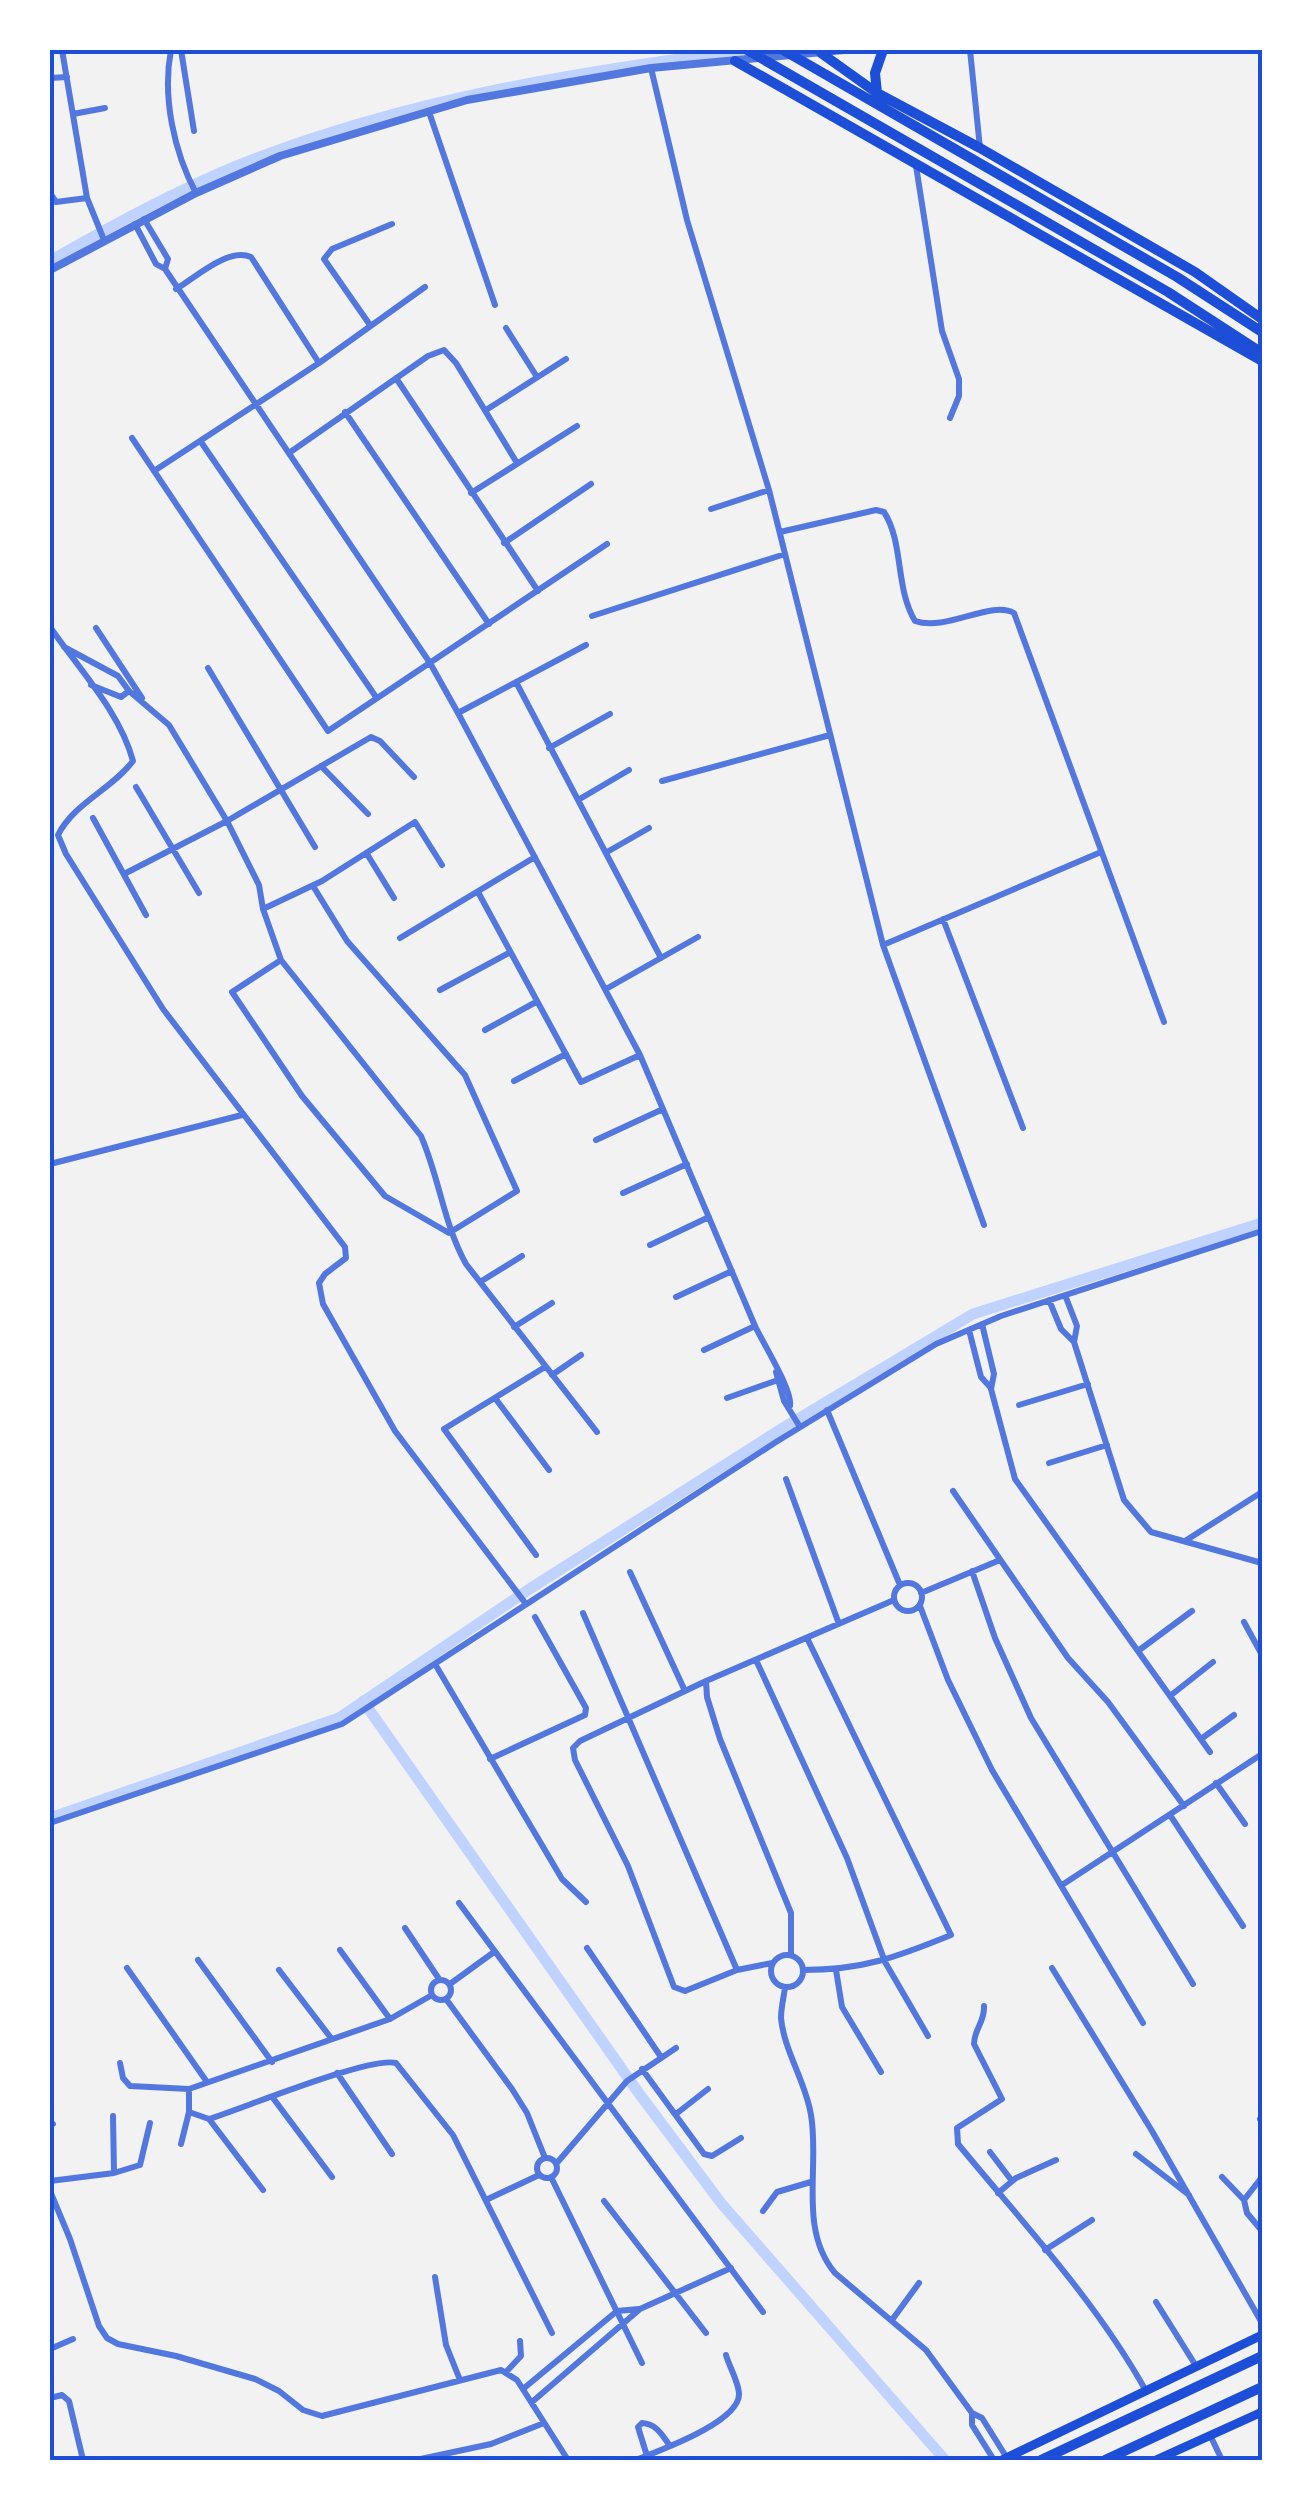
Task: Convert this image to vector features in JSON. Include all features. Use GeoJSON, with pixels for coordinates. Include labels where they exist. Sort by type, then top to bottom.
{"type":"FeatureCollection","features":[{"type":"Feature","properties":{"kind":"main road"},"geometry":{"type":"LineString","coordinates":[[747,50],[1180,300],[1262,353]]}},
{"type":"Feature","properties":{"kind":"main road"},"geometry":{"type":"LineString","coordinates":[[783,50],[1177,277],[1262,332]]}},
{"type":"Feature","properties":{"kind":"main road"},"geometry":{"type":"LineString","coordinates":[[877,93],[875,73],[883,50]]}},
{"type":"Feature","properties":{"kind":"main road"},"geometry":{"type":"LineString","coordinates":[[821,53],[877,93],[1195,272],[1262,319]]}},
{"type":"Feature","properties":{"kind":"main road"},"geometry":{"type":"LineString","coordinates":[[735,61],[1262,361]]}},
{"type":"Feature","properties":{"kind":"main road"},"geometry":{"type":"LineString","coordinates":[[839,121],[824,107],[820,89],[827,78],[852,78]]}},
{"type":"Feature","properties":{"kind":"main road"},"geometry":{"type":"LineString","coordinates":[[1004,2459],[1262,2334]]}},
{"type":"Feature","properties":{"kind":"main road"},"geometry":{"type":"LineString","coordinates":[[1041,2460],[1262,2356]]}},
{"type":"Feature","properties":{"kind":"main road"},"geometry":{"type":"LineString","coordinates":[[1104,2460],[1262,2387]]}},
{"type":"Feature","properties":{"kind":"main road"},"geometry":{"type":"LineString","coordinates":[[1156,2460],[1262,2412]]}},
{"type":"Feature","properties":{"kind":"street"},"geometry":{"type":"LineString","coordinates":[[62,50],[87,198],[102,236]]}},
{"type":"Feature","properties":{"kind":"street"},"geometry":{"type":"LineString","coordinates":[[171,50],[168,92],[183,166],[196,193]]}},
{"type":"Feature","properties":{"kind":"street"},"geometry":{"type":"LineString","coordinates":[[180,50],[194,131]]}},
{"type":"Feature","properties":{"kind":"street"},"geometry":{"type":"LineString","coordinates":[[50,270],[102,236],[280,156],[429,112],[569,80],[651,68],[844,50]]}},
{"type":"Feature","properties":{"kind":"street"},"geometry":{"type":"LineString","coordinates":[[970,50],[980,148]]}},
{"type":"Feature","properties":{"kind":"street"},"geometry":{"type":"LineString","coordinates":[[651,68],[686,220],[769,490],[883,945],[984,1225]]}},
{"type":"Feature","properties":{"kind":"street"},"geometry":{"type":"LineString","coordinates":[[50,78],[67,77]]}},
{"type":"Feature","properties":{"kind":"street"},"geometry":{"type":"LineString","coordinates":[[72,114],[105,108]]}},
{"type":"Feature","properties":{"kind":"street"},"geometry":{"type":"LineString","coordinates":[[429,112],[495,306]]}},
{"type":"Feature","properties":{"kind":"street"},"geometry":{"type":"LineString","coordinates":[[916,164],[942,331],[959,379],[950,418]]}},
{"type":"Feature","properties":{"kind":"street"},"geometry":{"type":"LineString","coordinates":[[50,193],[56,202],[87,198]]}},
{"type":"Feature","properties":{"kind":"street"},"geometry":{"type":"LineString","coordinates":[[144,219],[168,259],[165,270]]}},
{"type":"Feature","properties":{"kind":"street"},"geometry":{"type":"LineString","coordinates":[[135,224],[156,264],[165,270],[289,453],[430,663],[458,713],[640,1055],[755,1326],[792,1398],[791,1409],[800,1425]]}},
{"type":"Feature","properties":{"kind":"street"},"geometry":{"type":"LineString","coordinates":[[370,325],[324,259],[332,249],[392,224]]}},
{"type":"Feature","properties":{"kind":"street"},"geometry":{"type":"LineString","coordinates":[[176,290],[228,257],[242,253],[250,257],[320,363]]}},
{"type":"Feature","properties":{"kind":"street"},"geometry":{"type":"LineString","coordinates":[[154,471],[320,363],[425,288]]}},
{"type":"Feature","properties":{"kind":"street"},"geometry":{"type":"LineString","coordinates":[[506,328],[537,378]]}},
{"type":"Feature","properties":{"kind":"street"},"geometry":{"type":"LineString","coordinates":[[289,453],[344,412],[444,350],[517,463]]}},
{"type":"Feature","properties":{"kind":"street"},"geometry":{"type":"LineString","coordinates":[[486,410],[566,359]]}},
{"type":"Feature","properties":{"kind":"street"},"geometry":{"type":"LineString","coordinates":[[396,378],[538,591]]}},
{"type":"Feature","properties":{"kind":"street"},"geometry":{"type":"LineString","coordinates":[[344,412],[489,624]]}},
{"type":"Feature","properties":{"kind":"street"},"geometry":{"type":"LineString","coordinates":[[471,493],[576,426]]}},
{"type":"Feature","properties":{"kind":"street"},"geometry":{"type":"LineString","coordinates":[[132,438],[324,729],[332,730],[608,544]]}},
{"type":"Feature","properties":{"kind":"street"},"geometry":{"type":"LineString","coordinates":[[201,442],[376,697]]}},
{"type":"Feature","properties":{"kind":"street"},"geometry":{"type":"LineString","coordinates":[[504,543],[590,484]]}},
{"type":"Feature","properties":{"kind":"street"},"geometry":{"type":"LineString","coordinates":[[711,509],[769,490]]}},
{"type":"Feature","properties":{"kind":"street"},"geometry":{"type":"LineString","coordinates":[[780,532],[876,510],[884,512],[890,522],[897,564],[915,620],[927,625],[1000,608],[1014,612],[1164,1022]]}},
{"type":"Feature","properties":{"kind":"street"},"geometry":{"type":"LineString","coordinates":[[592,616],[785,554]]}},
{"type":"Feature","properties":{"kind":"street"},"geometry":{"type":"LineString","coordinates":[[50,628],[128,742],[133,761],[124,773],[66,820],[58,835],[66,854],[164,1008],[242,1116],[345,1247],[346,1258],[325,1274],[319,1292],[386,1414],[525,1603]]}},
{"type":"Feature","properties":{"kind":"street"},"geometry":{"type":"LineString","coordinates":[[96,628],[148,706]]}},
{"type":"Feature","properties":{"kind":"street"},"geometry":{"type":"LineString","coordinates":[[458,713],[586,645]]}},
{"type":"Feature","properties":{"kind":"street"},"geometry":{"type":"LineString","coordinates":[[63,647],[118,676],[169,725],[260,885],[281,960],[421,1136],[450,1234],[480,1282],[597,1432]]}},
{"type":"Feature","properties":{"kind":"street"},"geometry":{"type":"LineString","coordinates":[[208,668],[315,846]]}},
{"type":"Feature","properties":{"kind":"street"},"geometry":{"type":"LineString","coordinates":[[516,682],[661,958]]}},
{"type":"Feature","properties":{"kind":"street"},"geometry":{"type":"LineString","coordinates":[[90,685],[121,698],[129,690]]}},
{"type":"Feature","properties":{"kind":"street"},"geometry":{"type":"LineString","coordinates":[[549,748],[610,714]]}},
{"type":"Feature","properties":{"kind":"street"},"geometry":{"type":"LineString","coordinates":[[662,781],[830,735]]}},
{"type":"Feature","properties":{"kind":"street"},"geometry":{"type":"LineString","coordinates":[[124,874],[227,821],[370,738],[376,738],[414,777]]}},
{"type":"Feature","properties":{"kind":"street"},"geometry":{"type":"LineString","coordinates":[[321,766],[368,814]]}},
{"type":"Feature","properties":{"kind":"street"},"geometry":{"type":"LineString","coordinates":[[578,800],[629,770]]}},
{"type":"Feature","properties":{"kind":"street"},"geometry":{"type":"LineString","coordinates":[[136,786],[199,893]]}},
{"type":"Feature","properties":{"kind":"street"},"geometry":{"type":"LineString","coordinates":[[94,818],[146,916]]}},
{"type":"Feature","properties":{"kind":"street"},"geometry":{"type":"LineString","coordinates":[[264,909],[313,886],[415,822],[442,864]]}},
{"type":"Feature","properties":{"kind":"street"},"geometry":{"type":"LineString","coordinates":[[607,852],[649,828]]}},
{"type":"Feature","properties":{"kind":"street"},"geometry":{"type":"LineString","coordinates":[[883,945],[1101,852]]}},
{"type":"Feature","properties":{"kind":"street"},"geometry":{"type":"LineString","coordinates":[[367,854],[394,898]]}},
{"type":"Feature","properties":{"kind":"street"},"geometry":{"type":"LineString","coordinates":[[400,938],[535,857]]}},
{"type":"Feature","properties":{"kind":"street"},"geometry":{"type":"LineString","coordinates":[[313,886],[347,941],[465,1075],[517,1191],[450,1234]]}},
{"type":"Feature","properties":{"kind":"street"},"geometry":{"type":"LineString","coordinates":[[478,892],[582,1082],[640,1055]]}},
{"type":"Feature","properties":{"kind":"street"},"geometry":{"type":"LineString","coordinates":[[943,919],[1023,1128]]}},
{"type":"Feature","properties":{"kind":"street"},"geometry":{"type":"LineString","coordinates":[[606,990],[698,937]]}},
{"type":"Feature","properties":{"kind":"street"},"geometry":{"type":"LineString","coordinates":[[440,990],[509,953]]}},
{"type":"Feature","properties":{"kind":"street"},"geometry":{"type":"LineString","coordinates":[[281,960],[232,992],[302,1096],[385,1196],[450,1234]]}},
{"type":"Feature","properties":{"kind":"street"},"geometry":{"type":"LineString","coordinates":[[485,1030],[536,1002]]}},
{"type":"Feature","properties":{"kind":"street"},"geometry":{"type":"LineString","coordinates":[[514,1080],[566,1054]]}},
{"type":"Feature","properties":{"kind":"street"},"geometry":{"type":"LineString","coordinates":[[596,1140],[663,1109]]}},
{"type":"Feature","properties":{"kind":"street"},"geometry":{"type":"LineString","coordinates":[[50,1164],[242,1116]]}},
{"type":"Feature","properties":{"kind":"street"},"geometry":{"type":"LineString","coordinates":[[623,1193],[686,1164]]}},
{"type":"Feature","properties":{"kind":"street"},"geometry":{"type":"LineString","coordinates":[[650,1245],[709,1218]]}},
{"type":"Feature","properties":{"kind":"street"},"geometry":{"type":"LineString","coordinates":[[50,1823],[342,1724],[800,1425],[936,1344],[1049,1300],[1262,1231]]}},
{"type":"Feature","properties":{"kind":"street"},"geometry":{"type":"LineString","coordinates":[[480,1282],[522,1256]]}},
{"type":"Feature","properties":{"kind":"street"},"geometry":{"type":"LineString","coordinates":[[676,1297],[732,1272]]}},
{"type":"Feature","properties":{"kind":"street"},"geometry":{"type":"LineString","coordinates":[[1065,1295],[1077,1326],[1074,1342]]}},
{"type":"Feature","properties":{"kind":"street"},"geometry":{"type":"LineString","coordinates":[[1049,1300],[1061,1330],[1074,1342],[1124,1500],[1151,1532],[1262,1563]]}},
{"type":"Feature","properties":{"kind":"street"},"geometry":{"type":"LineString","coordinates":[[514,1326],[552,1304]]}},
{"type":"Feature","properties":{"kind":"street"},"geometry":{"type":"LineString","coordinates":[[982,1324],[994,1374],[992,1389],[1016,1480],[1210,1752]]}},
{"type":"Feature","properties":{"kind":"street"},"geometry":{"type":"LineString","coordinates":[[704,1350],[755,1326]]}},
{"type":"Feature","properties":{"kind":"street"},"geometry":{"type":"LineString","coordinates":[[969,1330],[980,1376],[992,1389]]}},
{"type":"Feature","properties":{"kind":"street"},"geometry":{"type":"LineString","coordinates":[[552,1374],[582,1355]]}},
{"type":"Feature","properties":{"kind":"street"},"geometry":{"type":"LineString","coordinates":[[536,1555],[444,1430],[546,1367]]}},
{"type":"Feature","properties":{"kind":"street"},"geometry":{"type":"LineString","coordinates":[[728,1398],[780,1379]]}},
{"type":"Feature","properties":{"kind":"street"},"geometry":{"type":"LineString","coordinates":[[1018,1405],[1088,1384]]}},
{"type":"Feature","properties":{"kind":"street"},"geometry":{"type":"LineString","coordinates":[[496,1398],[550,1470]]}},
{"type":"Feature","properties":{"kind":"street"},"geometry":{"type":"LineString","coordinates":[[827,1410],[900,1585]]}},
{"type":"Feature","properties":{"kind":"street"},"geometry":{"type":"LineString","coordinates":[[1049,1463],[1107,1445]]}},
{"type":"Feature","properties":{"kind":"street"},"geometry":{"type":"LineString","coordinates":[[786,1479],[839,1624]]}},
{"type":"Feature","properties":{"kind":"street"},"geometry":{"type":"LineString","coordinates":[[953,1491],[1068,1658],[1108,1702],[1184,1806]]}},
{"type":"Feature","properties":{"kind":"street"},"geometry":{"type":"LineString","coordinates":[[1184,1542],[1262,1492]]}},
{"type":"Feature","properties":{"kind":"street"},"geometry":{"type":"LineString","coordinates":[[922,1593],[1000,1560]]}},
{"type":"Feature","properties":{"kind":"street"},"geometry":{"type":"LineString","coordinates":[[972,1571],[995,1638],[1031,1718],[1193,1984]]}},
{"type":"Feature","properties":{"kind":"street"},"geometry":{"type":"LineString","coordinates":[[630,1572],[685,1692]]}},
{"type":"Feature","properties":{"kind":"street"},"geometry":{"type":"LineString","coordinates":[[900,1585],[913,1584],[922,1593]]}},
{"type":"Feature","properties":{"kind":"street"},"geometry":{"type":"LineString","coordinates":[[900,1585],[894,1600],[898,1608],[906,1611],[920,1606]]}},
{"type":"Feature","properties":{"kind":"street"},"geometry":{"type":"LineString","coordinates":[[922,1593],[920,1606],[948,1680],[992,1770],[1144,2023]]}},
{"type":"Feature","properties":{"kind":"street"},"geometry":{"type":"LineString","coordinates":[[772,1963],[772,1978],[785,1987],[796,1984],[803,1970],[792,1955],[737,1970],[685,1991],[674,1987],[628,1866],[575,1760],[573,1748],[580,1741],[706,1681],[894,1600]]}},
{"type":"Feature","properties":{"kind":"street"},"geometry":{"type":"LineString","coordinates":[[1138,1651],[1192,1611]]}},
{"type":"Feature","properties":{"kind":"street"},"geometry":{"type":"LineString","coordinates":[[583,1613],[737,1970]]}},
{"type":"Feature","properties":{"kind":"street"},"geometry":{"type":"LineString","coordinates":[[490,1759],[585,1715],[586,1708],[535,1618]]}},
{"type":"Feature","properties":{"kind":"street"},"geometry":{"type":"LineString","coordinates":[[1244,1622],[1259,1640],[1262,1655]]}},
{"type":"Feature","properties":{"kind":"street"},"geometry":{"type":"LineString","coordinates":[[803,1970],[836,1970],[886,1962],[951,1934],[806,1638]]}},
{"type":"Feature","properties":{"kind":"street"},"geometry":{"type":"LineString","coordinates":[[756,1660],[847,1858],[886,1962],[928,2036]]}},
{"type":"Feature","properties":{"kind":"street"},"geometry":{"type":"LineString","coordinates":[[1170,1696],[1213,1662]]}},
{"type":"Feature","properties":{"kind":"street"},"geometry":{"type":"LineString","coordinates":[[435,1664],[562,1879],[586,1902]]}},
{"type":"Feature","properties":{"kind":"street"},"geometry":{"type":"LineString","coordinates":[[706,1681],[720,1738],[791,1913],[792,1955]]}},
{"type":"Feature","properties":{"kind":"street"},"geometry":{"type":"LineString","coordinates":[[1201,1739],[1234,1715]]}},
{"type":"Feature","properties":{"kind":"street"},"geometry":{"type":"LineString","coordinates":[[1062,1885],[1262,1754]]}},
{"type":"Feature","properties":{"kind":"street"},"geometry":{"type":"LineString","coordinates":[[1216,1783],[1245,1824]]}},
{"type":"Feature","properties":{"kind":"street"},"geometry":{"type":"LineString","coordinates":[[1170,1815],[1243,1926]]}},
{"type":"Feature","properties":{"kind":"street"},"geometry":{"type":"LineString","coordinates":[[459,1903],[763,2312]]}},
{"type":"Feature","properties":{"kind":"street"},"geometry":{"type":"LineString","coordinates":[[405,1928],[440,1979],[450,1984]]}},
{"type":"Feature","properties":{"kind":"street"},"geometry":{"type":"LineString","coordinates":[[587,1948],[662,2057]]}},
{"type":"Feature","properties":{"kind":"street"},"geometry":{"type":"LineString","coordinates":[[340,1950],[390,2019]]}},
{"type":"Feature","properties":{"kind":"street"},"geometry":{"type":"LineString","coordinates":[[450,1984],[494,1952]]}},
{"type":"Feature","properties":{"kind":"street"},"geometry":{"type":"LineString","coordinates":[[198,1960],[272,2062]]}},
{"type":"Feature","properties":{"kind":"street"},"geometry":{"type":"LineString","coordinates":[[127,1968],[207,2082]]}},
{"type":"Feature","properties":{"kind":"street"},"geometry":{"type":"LineString","coordinates":[[1052,1968],[1262,2323]]}},
{"type":"Feature","properties":{"kind":"street"},"geometry":{"type":"LineString","coordinates":[[278,1970],[331,2038]]}},
{"type":"Feature","properties":{"kind":"street"},"geometry":{"type":"LineString","coordinates":[[836,1970],[842,2007],[882,2072]]}},
{"type":"Feature","properties":{"kind":"street"},"geometry":{"type":"LineString","coordinates":[[440,1979],[431,1985],[436,1999],[446,1998],[450,1984]]}},
{"type":"Feature","properties":{"kind":"street"},"geometry":{"type":"LineString","coordinates":[[785,1987],[782,2018],[812,2116],[811,2182],[824,2260],[926,2350],[972,2413],[982,2418],[1004,2459]]}},
{"type":"Feature","properties":{"kind":"street"},"geometry":{"type":"LineString","coordinates":[[120,2063],[123,2078],[130,2086],[189,2089],[390,2019],[432,1995]]}},
{"type":"Feature","properties":{"kind":"street"},"geometry":{"type":"LineString","coordinates":[[446,1998],[512,2089],[545,2158],[556,2164]]}},
{"type":"Feature","properties":{"kind":"street"},"geometry":{"type":"LineString","coordinates":[[984,2006],[984,2019],[974,2044],[1002,2099],[955,2132],[958,2144],[1123,2352],[1146,2391]]}},
{"type":"Feature","properties":{"kind":"street"},"geometry":{"type":"LineString","coordinates":[[556,2164],[627,2080],[676,2048]]}},
{"type":"Feature","properties":{"kind":"street"},"geometry":{"type":"LineString","coordinates":[[210,2119],[338,2074],[385,2060],[396,2063],[452,2135],[488,2199],[552,2333]]}},
{"type":"Feature","properties":{"kind":"street"},"geometry":{"type":"LineString","coordinates":[[642,2069],[708,2156],[742,2138]]}},
{"type":"Feature","properties":{"kind":"street"},"geometry":{"type":"LineString","coordinates":[[338,2074],[392,2154]]}},
{"type":"Feature","properties":{"kind":"street"},"geometry":{"type":"LineString","coordinates":[[181,2144],[189,2089]]}},
{"type":"Feature","properties":{"kind":"street"},"geometry":{"type":"LineString","coordinates":[[676,2114],[708,2090]]}},
{"type":"Feature","properties":{"kind":"street"},"geometry":{"type":"LineString","coordinates":[[273,2098],[332,2178]]}},
{"type":"Feature","properties":{"kind":"street"},"geometry":{"type":"LineString","coordinates":[[188,2112],[210,2119],[263,2190]]}},
{"type":"Feature","properties":{"kind":"street"},"geometry":{"type":"LineString","coordinates":[[113,2116],[114,2173]]}},
{"type":"Feature","properties":{"kind":"street"},"geometry":{"type":"LineString","coordinates":[[50,2181],[114,2173],[140,2165],[150,2123]]}},
{"type":"Feature","properties":{"kind":"street"},"geometry":{"type":"LineString","coordinates":[[990,2152],[1012,2181]]}},
{"type":"Feature","properties":{"kind":"street"},"geometry":{"type":"LineString","coordinates":[[1136,2154],[1190,2196]]}},
{"type":"Feature","properties":{"kind":"street"},"geometry":{"type":"LineString","coordinates":[[539,2175],[537,2163],[545,2158]]}},
{"type":"Feature","properties":{"kind":"street"},"geometry":{"type":"LineString","coordinates":[[998,2193],[1012,2181],[1056,2160]]}},
{"type":"Feature","properties":{"kind":"street"},"geometry":{"type":"LineString","coordinates":[[551,2178],[556,2164]]}},
{"type":"Feature","properties":{"kind":"street"},"geometry":{"type":"LineString","coordinates":[[488,2199],[539,2175],[551,2178],[642,2363]]}},
{"type":"Feature","properties":{"kind":"street"},"geometry":{"type":"LineString","coordinates":[[1222,2177],[1244,2200],[1247,2212],[1262,2231]]}},
{"type":"Feature","properties":{"kind":"street"},"geometry":{"type":"LineString","coordinates":[[1244,2200],[1262,2177]]}},
{"type":"Feature","properties":{"kind":"street"},"geometry":{"type":"LineString","coordinates":[[764,2211],[778,2192],[811,2182]]}},
{"type":"Feature","properties":{"kind":"street"},"geometry":{"type":"LineString","coordinates":[[50,2190],[99,2326],[112,2342],[255,2380],[303,2410],[322,2416],[495,2370],[507,2372],[532,2402],[568,2460]]}},
{"type":"Feature","properties":{"kind":"street"},"geometry":{"type":"LineString","coordinates":[[604,2201],[706,2333]]}},
{"type":"Feature","properties":{"kind":"street"},"geometry":{"type":"LineString","coordinates":[[1045,2250],[1092,2220]]}},
{"type":"Feature","properties":{"kind":"street"},"geometry":{"type":"LineString","coordinates":[[532,2402],[640,2309],[731,2268]]}},
{"type":"Feature","properties":{"kind":"street"},"geometry":{"type":"LineString","coordinates":[[434,2276],[446,2344],[460,2380]]}},
{"type":"Feature","properties":{"kind":"street"},"geometry":{"type":"LineString","coordinates":[[892,2320],[919,2282]]}},
{"type":"Feature","properties":{"kind":"street"},"geometry":{"type":"LineString","coordinates":[[1156,2302],[1196,2366]]}},
{"type":"Feature","properties":{"kind":"street"},"geometry":{"type":"LineString","coordinates":[[523,2390],[617,2311],[640,2309]]}},
{"type":"Feature","properties":{"kind":"street"},"geometry":{"type":"LineString","coordinates":[[50,2349],[73,2339]]}},
{"type":"Feature","properties":{"kind":"street"},"geometry":{"type":"LineString","coordinates":[[507,2372],[520,2356],[520,2341]]}},
{"type":"Feature","properties":{"kind":"street"},"geometry":{"type":"LineString","coordinates":[[636,2460],[707,2428],[735,2403],[739,2393],[726,2355]]}},
{"type":"Feature","properties":{"kind":"street"},"geometry":{"type":"LineString","coordinates":[[563,2358],[574,2368]]}},
{"type":"Feature","properties":{"kind":"street"},"geometry":{"type":"LineString","coordinates":[[50,2398],[62,2394],[69,2401],[83,2460]]}},
{"type":"Feature","properties":{"kind":"street"},"geometry":{"type":"LineString","coordinates":[[972,2413],[972,2425],[994,2460]]}},
{"type":"Feature","properties":{"kind":"street"},"geometry":{"type":"LineString","coordinates":[[416,2460],[490,2444],[544,2423]]}},
{"type":"Feature","properties":{"kind":"street"},"geometry":{"type":"LineString","coordinates":[[647,2456],[638,2434],[642,2423],[651,2424],[670,2446]]}},
{"type":"Feature","properties":{"kind":"street"},"geometry":{"type":"LineString","coordinates":[[1210,2435],[1222,2460]]}},
{"type":"Feature","properties":{"kind":"waterway"},"geometry":{"type":"LineString","coordinates":[[50,261],[210,177],[359,124],[551,79],[747,50]]}},
{"type":"Feature","properties":{"kind":"waterway"},"geometry":{"type":"LineString","coordinates":[[50,1818],[339,1718],[528,1590],[783,1428],[973,1314],[1262,1223]]}},
{"type":"Feature","properties":{"kind":"waterway"},"geometry":{"type":"LineString","coordinates":[[363,1701],[638,2092],[721,2203],[945,2460]]}}]}
